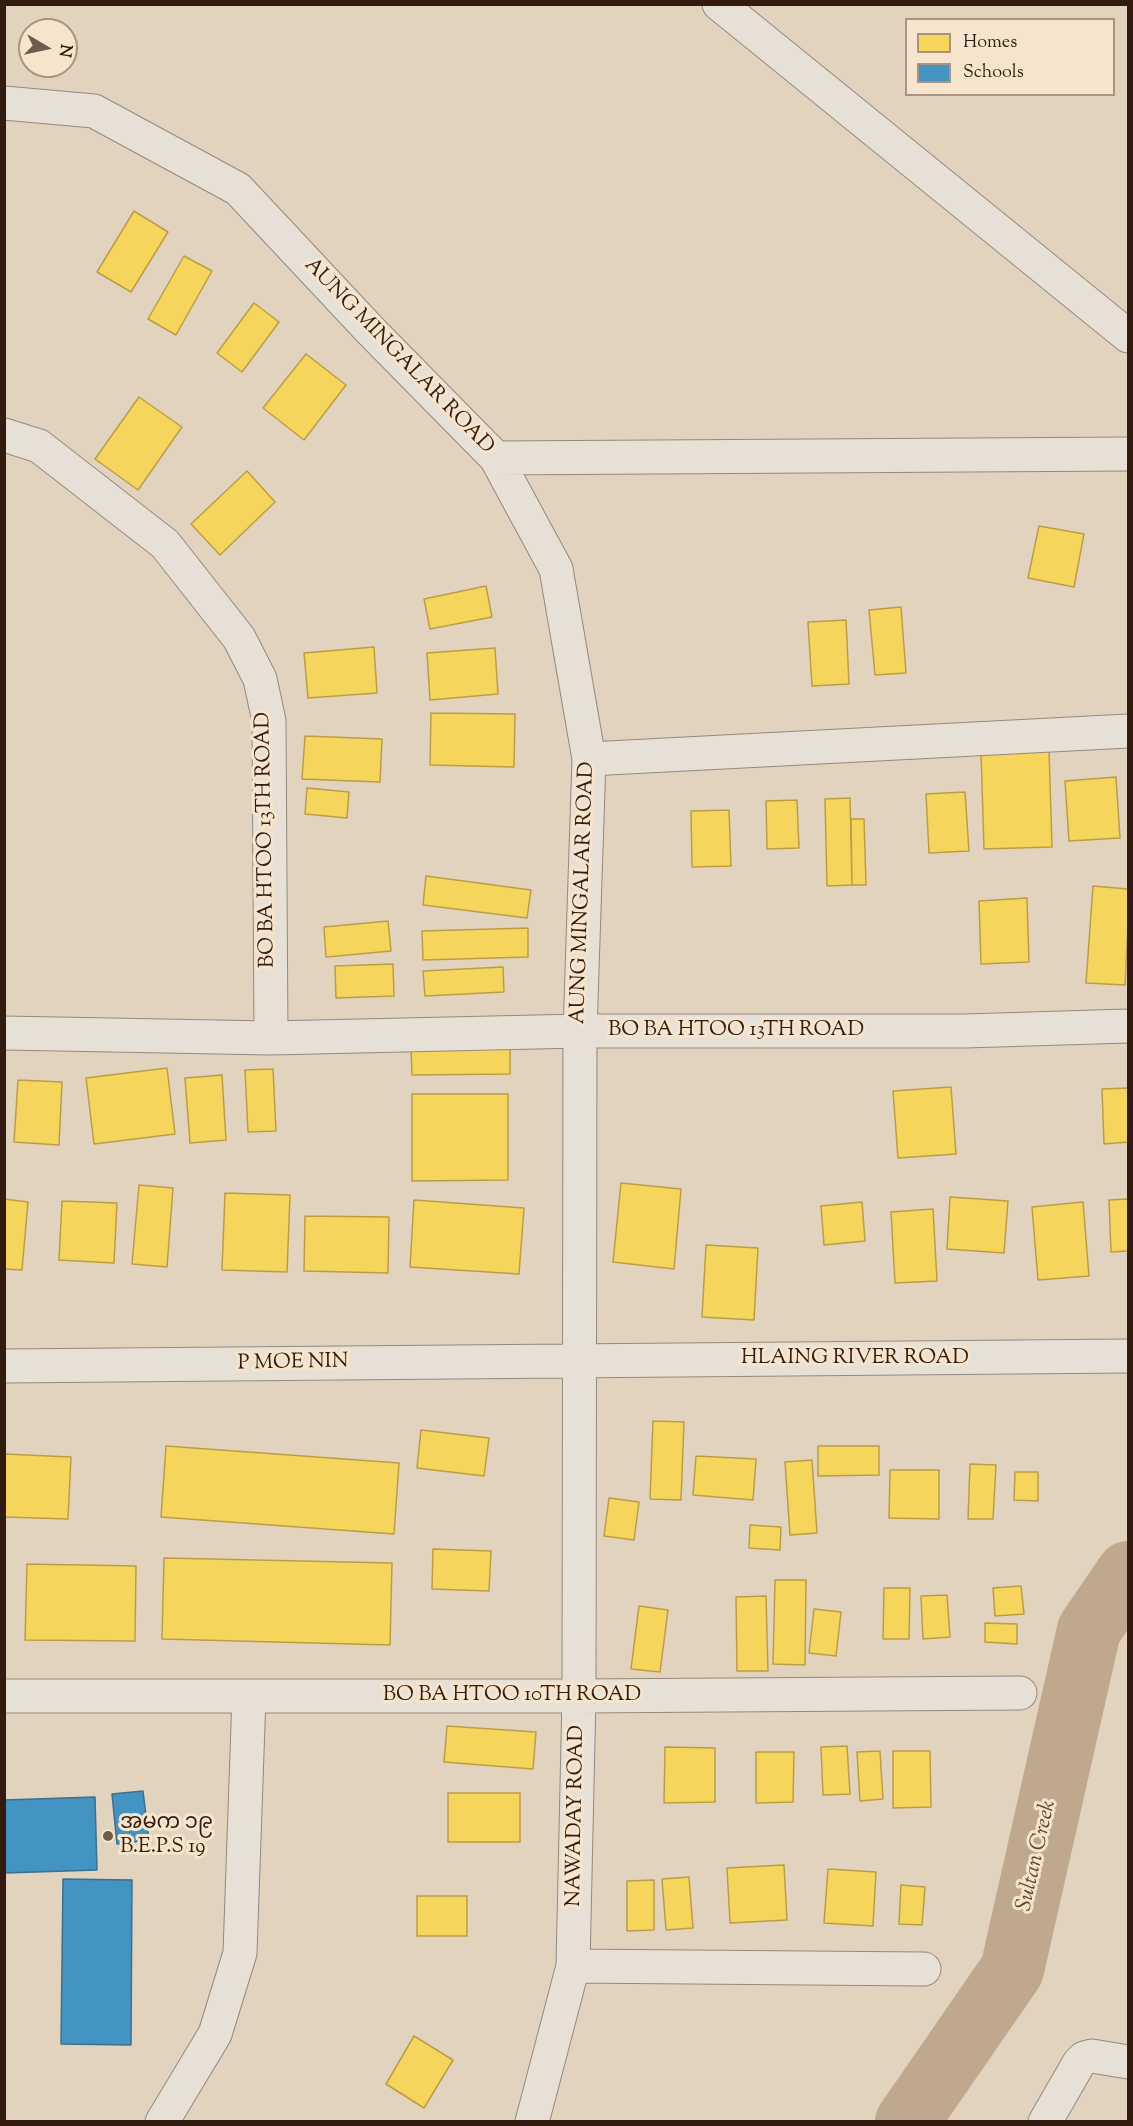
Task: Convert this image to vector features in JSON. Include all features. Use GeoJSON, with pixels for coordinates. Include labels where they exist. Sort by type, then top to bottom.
{"type":"FeatureCollection","features":[{"type":"Feature","properties":{"kind":"street"},"geometry":{"type":"LineString","coordinates":[[719,4],[1128,336]]}},
{"type":"Feature","properties":{"kind":"street","name":"AUNG MINGALAR ROAD"},"geometry":{"type":"LineString","coordinates":[[4,103],[94,111],[238,189],[370,330],[496,458],[556,569],[589,759],[580,1031],[581,1361]]}},
{"type":"Feature","properties":{"kind":"street","name":"BO BA HTOO 13TH ROAD"},"geometry":{"type":"LineString","coordinates":[[4,435],[39,446],[165,544],[239,638],[260,679],[269,721],[271,1038]]}},
{"type":"Feature","properties":{"kind":"street"},"geometry":{"type":"LineString","coordinates":[[496,458],[1128,454]]}},
{"type":"Feature","properties":{"kind":"street"},"geometry":{"type":"LineString","coordinates":[[589,759],[1128,731]]}},
{"type":"Feature","properties":{"kind":"street","name":"BO BA HTOO 13TH ROAD"},"geometry":{"type":"LineString","coordinates":[[4,1033],[271,1038],[580,1031],[964,1031],[1128,1026]]}},
{"type":"Feature","properties":{"kind":"street","name":"HLAING RIVER ROAD"},"geometry":{"type":"LineString","coordinates":[[581,1361],[1128,1356]]}},
{"type":"Feature","properties":{"kind":"street","name":"P MOE NIN"},"geometry":{"type":"LineString","coordinates":[[4,1366],[581,1361]]}},
{"type":"Feature","properties":{"kind":"street","name":"NAWADAY ROAD"},"geometry":{"type":"LineString","coordinates":[[532,2121],[573,1966],[579,1696],[581,1361]]}},
{"type":"Feature","properties":{"kind":"street","name":"BO BA HTOO 10TH ROAD"},"geometry":{"type":"LineString","coordinates":[[4,1696],[1020,1693]]}},
{"type":"Feature","properties":{"kind":"street"},"geometry":{"type":"LineString","coordinates":[[162,2121],[216,2034],[240,1953],[249,1696]]}},
{"type":"Feature","properties":{"kind":"street"},"geometry":{"type":"LineString","coordinates":[[573,1966],[924,1969]]}},
{"type":"Feature","properties":{"kind":"street"},"geometry":{"type":"LineString","coordinates":[[1045,2121],[1084,2058],[1092,2056],[1128,2062]]}},
{"type":"Feature","properties":{"kind":"building: Homes"},"geometry":{"type":"Polygon","coordinates":[[[134,211],[168,232],[131,292],[97,272],[134,211]]]}},
{"type":"Feature","properties":{"kind":"building: Homes"},"geometry":{"type":"Polygon","coordinates":[[[184,256],[212,271],[176,335],[148,319],[184,256]]]}},
{"type":"Feature","properties":{"kind":"building: Homes"},"geometry":{"type":"Polygon","coordinates":[[[254,303],[279,322],[242,372],[217,353],[254,303]]]}},
{"type":"Feature","properties":{"kind":"building: Homes"},"geometry":{"type":"Polygon","coordinates":[[[306,354],[346,385],[304,440],[263,408],[306,354]]]}},
{"type":"Feature","properties":{"kind":"building: Homes"},"geometry":{"type":"Polygon","coordinates":[[[139,397],[182,427],[138,490],[95,459],[139,397]]]}},
{"type":"Feature","properties":{"kind":"building: Homes"},"geometry":{"type":"Polygon","coordinates":[[[247,471],[275,502],[220,555],[191,524],[247,471]]]}},
{"type":"Feature","properties":{"kind":"building: Homes"},"geometry":{"type":"Polygon","coordinates":[[[1039,526],[1084,534],[1074,587],[1028,578],[1039,526]]]}},
{"type":"Feature","properties":{"kind":"building: Homes"},"geometry":{"type":"Polygon","coordinates":[[[486,586],[492,617],[430,629],[424,599],[486,586]]]}},
{"type":"Feature","properties":{"kind":"building: Homes"},"geometry":{"type":"Polygon","coordinates":[[[901,607],[906,673],[875,675],[869,610],[901,607]]]}},
{"type":"Feature","properties":{"kind":"building: Homes"},"geometry":{"type":"Polygon","coordinates":[[[846,620],[849,684],[812,686],[808,622],[846,620]]]}},
{"type":"Feature","properties":{"kind":"building: Homes"},"geometry":{"type":"Polygon","coordinates":[[[374,647],[377,693],[308,698],[304,653],[374,647]]]}},
{"type":"Feature","properties":{"kind":"building: Homes"},"geometry":{"type":"Polygon","coordinates":[[[495,648],[498,694],[430,700],[427,653],[495,648]]]}},
{"type":"Feature","properties":{"kind":"building: Homes"},"geometry":{"type":"Polygon","coordinates":[[[431,713],[515,714],[514,767],[430,765],[431,713]]]}},
{"type":"Feature","properties":{"kind":"building: Homes"},"geometry":{"type":"Polygon","coordinates":[[[305,736],[382,739],[380,782],[302,779],[305,736]]]}},
{"type":"Feature","properties":{"kind":"building: Homes"},"geometry":{"type":"Polygon","coordinates":[[[1049,750],[1052,847],[984,849],[981,752],[1049,750]]]}},
{"type":"Feature","properties":{"kind":"building: Homes"},"geometry":{"type":"Polygon","coordinates":[[[1116,777],[1120,838],[1069,841],[1065,781],[1116,777]]]}},
{"type":"Feature","properties":{"kind":"building: Homes"},"geometry":{"type":"Polygon","coordinates":[[[307,788],[349,792],[347,818],[305,814],[307,788]]]}},
{"type":"Feature","properties":{"kind":"building: Homes"},"geometry":{"type":"Polygon","coordinates":[[[965,792],[969,851],[929,853],[926,794],[965,792]]]}},
{"type":"Feature","properties":{"kind":"building: Homes"},"geometry":{"type":"Polygon","coordinates":[[[850,798],[852,885],[827,886],[825,799],[850,798]]]}},
{"type":"Feature","properties":{"kind":"building: Homes"},"geometry":{"type":"Polygon","coordinates":[[[797,800],[799,848],[767,849],[766,801],[797,800]]]}},
{"type":"Feature","properties":{"kind":"building: Homes"},"geometry":{"type":"Polygon","coordinates":[[[729,810],[731,866],[692,867],[691,811],[729,810]]]}},
{"type":"Feature","properties":{"kind":"building: Homes"},"geometry":{"type":"Polygon","coordinates":[[[851,819],[864,819],[866,885],[852,885],[851,819]]]}},
{"type":"Feature","properties":{"kind":"building: Homes"},"geometry":{"type":"Polygon","coordinates":[[[426,876],[531,890],[527,918],[423,905],[426,876]]]}},
{"type":"Feature","properties":{"kind":"building: Homes"},"geometry":{"type":"Polygon","coordinates":[[[1093,886],[1128,889],[1125,985],[1086,983],[1093,886]]]}},
{"type":"Feature","properties":{"kind":"building: Homes"},"geometry":{"type":"Polygon","coordinates":[[[1027,898],[1029,962],[981,964],[979,901],[1027,898]]]}},
{"type":"Feature","properties":{"kind":"building: Homes"},"geometry":{"type":"Polygon","coordinates":[[[388,921],[391,951],[326,957],[324,927],[388,921]]]}},
{"type":"Feature","properties":{"kind":"building: Homes"},"geometry":{"type":"Polygon","coordinates":[[[528,928],[528,957],[423,960],[422,931],[528,928]]]}},
{"type":"Feature","properties":{"kind":"building: Homes"},"geometry":{"type":"Polygon","coordinates":[[[393,964],[394,996],[336,998],[335,966],[393,964]]]}},
{"type":"Feature","properties":{"kind":"building: Homes"},"geometry":{"type":"Polygon","coordinates":[[[503,967],[504,992],[425,996],[423,971],[503,967]]]}},
{"type":"Feature","properties":{"kind":"building: Homes"},"geometry":{"type":"Polygon","coordinates":[[[510,1047],[510,1074],[412,1075],[411,1048],[510,1047]]]}},
{"type":"Feature","properties":{"kind":"building: Homes"},"geometry":{"type":"Polygon","coordinates":[[[167,1068],[175,1134],[94,1144],[86,1078],[167,1068]]]}},
{"type":"Feature","properties":{"kind":"building: Homes"},"geometry":{"type":"Polygon","coordinates":[[[273,1069],[276,1131],[248,1132],[245,1070],[273,1069]]]}},
{"type":"Feature","properties":{"kind":"building: Homes"},"geometry":{"type":"Polygon","coordinates":[[[222,1075],[226,1140],[190,1143],[185,1078],[222,1075]]]}},
{"type":"Feature","properties":{"kind":"building: Homes"},"geometry":{"type":"Polygon","coordinates":[[[18,1080],[62,1082],[59,1145],[14,1142],[18,1080]]]}},
{"type":"Feature","properties":{"kind":"building: Homes"},"geometry":{"type":"Polygon","coordinates":[[[951,1087],[956,1154],[898,1158],[893,1091],[951,1087]]]}},
{"type":"Feature","properties":{"kind":"building: Homes"},"geometry":{"type":"Polygon","coordinates":[[[1128,1088],[1128,1142],[1104,1144],[1102,1089],[1128,1088]]]}},
{"type":"Feature","properties":{"kind":"building: Homes"},"geometry":{"type":"Polygon","coordinates":[[[412,1094],[508,1094],[508,1180],[412,1181],[412,1094]]]}},
{"type":"Feature","properties":{"kind":"building: Homes"},"geometry":{"type":"Polygon","coordinates":[[[621,1183],[681,1189],[674,1269],[613,1262],[621,1183]]]}},
{"type":"Feature","properties":{"kind":"building: Homes"},"geometry":{"type":"Polygon","coordinates":[[[139,1185],[173,1188],[167,1267],[132,1264],[139,1185]]]}},
{"type":"Feature","properties":{"kind":"building: Homes"},"geometry":{"type":"Polygon","coordinates":[[[225,1193],[290,1195],[287,1272],[222,1270],[225,1193]]]}},
{"type":"Feature","properties":{"kind":"building: Homes"},"geometry":{"type":"Polygon","coordinates":[[[950,1197],[1008,1201],[1004,1253],[947,1249],[950,1197]]]}},
{"type":"Feature","properties":{"kind":"building: Homes"},"geometry":{"type":"Polygon","coordinates":[[[4,1199],[28,1202],[22,1270],[4,1269],[4,1199]]]}},
{"type":"Feature","properties":{"kind":"building: Homes"},"geometry":{"type":"Polygon","coordinates":[[[1128,1199],[1128,1251],[1111,1252],[1109,1200],[1128,1199]]]}},
{"type":"Feature","properties":{"kind":"building: Homes"},"geometry":{"type":"Polygon","coordinates":[[[414,1200],[524,1208],[519,1274],[410,1267],[414,1200]]]}},
{"type":"Feature","properties":{"kind":"building: Homes"},"geometry":{"type":"Polygon","coordinates":[[[62,1201],[117,1203],[114,1263],[59,1260],[62,1201]]]}},
{"type":"Feature","properties":{"kind":"building: Homes"},"geometry":{"type":"Polygon","coordinates":[[[862,1202],[865,1241],[824,1245],[821,1206],[862,1202]]]}},
{"type":"Feature","properties":{"kind":"building: Homes"},"geometry":{"type":"Polygon","coordinates":[[[1083,1202],[1089,1276],[1038,1280],[1032,1207],[1083,1202]]]}},
{"type":"Feature","properties":{"kind":"building: Homes"},"geometry":{"type":"Polygon","coordinates":[[[933,1209],[937,1281],[895,1283],[891,1212],[933,1209]]]}},
{"type":"Feature","properties":{"kind":"building: Homes"},"geometry":{"type":"Polygon","coordinates":[[[305,1216],[389,1217],[388,1273],[304,1271],[305,1216]]]}},
{"type":"Feature","properties":{"kind":"building: Homes"},"geometry":{"type":"Polygon","coordinates":[[[706,1245],[758,1248],[754,1320],[702,1317],[706,1245]]]}},
{"type":"Feature","properties":{"kind":"building: Homes"},"geometry":{"type":"Polygon","coordinates":[[[653,1421],[684,1422],[681,1500],[650,1499],[653,1421]]]}},
{"type":"Feature","properties":{"kind":"building: Homes"},"geometry":{"type":"Polygon","coordinates":[[[421,1430],[489,1438],[484,1476],[417,1468],[421,1430]]]}},
{"type":"Feature","properties":{"kind":"building: Homes"},"geometry":{"type":"Polygon","coordinates":[[[166,1446],[399,1463],[394,1534],[161,1517],[166,1446]]]}},
{"type":"Feature","properties":{"kind":"building: Homes"},"geometry":{"type":"Polygon","coordinates":[[[818,1446],[879,1446],[879,1475],[818,1476],[818,1446]]]}},
{"type":"Feature","properties":{"kind":"building: Homes"},"geometry":{"type":"Polygon","coordinates":[[[4,1454],[71,1457],[68,1519],[4,1517],[4,1454]]]}},
{"type":"Feature","properties":{"kind":"building: Homes"},"geometry":{"type":"Polygon","coordinates":[[[696,1456],[756,1459],[753,1500],[693,1495],[696,1456]]]}},
{"type":"Feature","properties":{"kind":"building: Homes"},"geometry":{"type":"Polygon","coordinates":[[[812,1460],[817,1533],[790,1535],[785,1462],[812,1460]]]}},
{"type":"Feature","properties":{"kind":"building: Homes"},"geometry":{"type":"Polygon","coordinates":[[[970,1464],[996,1465],[993,1519],[968,1519],[970,1464]]]}},
{"type":"Feature","properties":{"kind":"building: Homes"},"geometry":{"type":"Polygon","coordinates":[[[890,1470],[939,1470],[939,1519],[889,1518],[890,1470]]]}},
{"type":"Feature","properties":{"kind":"building: Homes"},"geometry":{"type":"Polygon","coordinates":[[[1015,1472],[1038,1472],[1038,1501],[1014,1500],[1015,1472]]]}},
{"type":"Feature","properties":{"kind":"building: Homes"},"geometry":{"type":"Polygon","coordinates":[[[609,1498],[639,1502],[634,1540],[604,1536],[609,1498]]]}},
{"type":"Feature","properties":{"kind":"building: Homes"},"geometry":{"type":"Polygon","coordinates":[[[750,1525],[781,1527],[780,1550],[749,1548],[750,1525]]]}},
{"type":"Feature","properties":{"kind":"building: Homes"},"geometry":{"type":"Polygon","coordinates":[[[433,1549],[491,1551],[489,1591],[432,1589],[433,1549]]]}},
{"type":"Feature","properties":{"kind":"building: Homes"},"geometry":{"type":"Polygon","coordinates":[[[164,1558],[392,1563],[390,1645],[162,1639],[164,1558]]]}},
{"type":"Feature","properties":{"kind":"building: Homes"},"geometry":{"type":"Polygon","coordinates":[[[27,1564],[136,1566],[135,1641],[25,1640],[27,1564]]]}},
{"type":"Feature","properties":{"kind":"building: Homes"},"geometry":{"type":"Polygon","coordinates":[[[775,1580],[806,1580],[805,1665],[773,1664],[775,1580]]]}},
{"type":"Feature","properties":{"kind":"building: Homes"},"geometry":{"type":"Polygon","coordinates":[[[1021,1586],[1024,1614],[995,1616],[993,1588],[1021,1586]]]}},
{"type":"Feature","properties":{"kind":"building: Homes"},"geometry":{"type":"Polygon","coordinates":[[[884,1588],[910,1588],[909,1639],[883,1639],[884,1588]]]}},
{"type":"Feature","properties":{"kind":"building: Homes"},"geometry":{"type":"Polygon","coordinates":[[[947,1595],[950,1637],[923,1639],[921,1596],[947,1595]]]}},
{"type":"Feature","properties":{"kind":"building: Homes"},"geometry":{"type":"Polygon","coordinates":[[[766,1596],[768,1671],[737,1671],[736,1597],[766,1596]]]}},
{"type":"Feature","properties":{"kind":"building: Homes"},"geometry":{"type":"Polygon","coordinates":[[[639,1606],[668,1610],[660,1672],[631,1669],[639,1606]]]}},
{"type":"Feature","properties":{"kind":"building: Homes"},"geometry":{"type":"Polygon","coordinates":[[[814,1609],[841,1612],[836,1656],[809,1653],[814,1609]]]}},
{"type":"Feature","properties":{"kind":"building: Homes"},"geometry":{"type":"Polygon","coordinates":[[[985,1623],[1017,1624],[1017,1644],[985,1642],[985,1623]]]}},
{"type":"Feature","properties":{"kind":"building: Homes"},"geometry":{"type":"Polygon","coordinates":[[[447,1726],[536,1732],[533,1769],[444,1762],[447,1726]]]}},
{"type":"Feature","properties":{"kind":"building: Homes"},"geometry":{"type":"Polygon","coordinates":[[[847,1746],[850,1794],[823,1795],[821,1747],[847,1746]]]}},
{"type":"Feature","properties":{"kind":"building: Homes"},"geometry":{"type":"Polygon","coordinates":[[[665,1747],[715,1748],[715,1802],[664,1803],[665,1747]]]}},
{"type":"Feature","properties":{"kind":"building: Homes"},"geometry":{"type":"Polygon","coordinates":[[[880,1751],[883,1799],[860,1801],[857,1752],[880,1751]]]}},
{"type":"Feature","properties":{"kind":"building: Homes"},"geometry":{"type":"Polygon","coordinates":[[[893,1751],[930,1751],[931,1807],[893,1808],[893,1751]]]}},
{"type":"Feature","properties":{"kind":"building: Homes"},"geometry":{"type":"Polygon","coordinates":[[[756,1752],[794,1752],[793,1802],[756,1803],[756,1752]]]}},
{"type":"Feature","properties":{"kind":"building: Homes"},"geometry":{"type":"Polygon","coordinates":[[[448,1793],[520,1793],[520,1842],[448,1842],[448,1793]]]}},
{"type":"Feature","properties":{"kind":"building: Homes"},"geometry":{"type":"Polygon","coordinates":[[[784,1865],[787,1920],[730,1923],[727,1868],[784,1865]]]}},
{"type":"Feature","properties":{"kind":"building: Homes"},"geometry":{"type":"Polygon","coordinates":[[[828,1869],[876,1872],[873,1926],[824,1923],[828,1869]]]}},
{"type":"Feature","properties":{"kind":"building: Homes"},"geometry":{"type":"Polygon","coordinates":[[[689,1877],[693,1928],[666,1930],[662,1879],[689,1877]]]}},
{"type":"Feature","properties":{"kind":"building: Homes"},"geometry":{"type":"Polygon","coordinates":[[[654,1880],[654,1930],[627,1931],[627,1881],[654,1880]]]}},
{"type":"Feature","properties":{"kind":"building: Homes"},"geometry":{"type":"Polygon","coordinates":[[[901,1885],[925,1887],[922,1925],[899,1924],[901,1885]]]}},
{"type":"Feature","properties":{"kind":"building: Homes"},"geometry":{"type":"Polygon","coordinates":[[[417,1896],[467,1896],[467,1936],[417,1936],[417,1896]]]}},
{"type":"Feature","properties":{"kind":"building: Homes"},"geometry":{"type":"Polygon","coordinates":[[[414,2036],[453,2060],[424,2108],[386,2084],[414,2036]]]}},
{"type":"Feature","properties":{"kind":"building: Schools"},"geometry":{"type":"Polygon","coordinates":[[[143,1791],[149,1840],[117,1844],[112,1794],[143,1791]]]}},
{"type":"Feature","properties":{"kind":"building: Schools"},"geometry":{"type":"Polygon","coordinates":[[[95,1797],[97,1870],[4,1873],[4,1800],[95,1797]]]}},
{"type":"Feature","properties":{"kind":"building: Schools"},"geometry":{"type":"Polygon","coordinates":[[[63,1879],[132,1880],[131,2045],[61,2044],[63,1879]]]}},
{"type":"Feature","properties":{"kind":"waterway","name":"Sultan Creek"},"geometry":{"type":"LineString","coordinates":[[907,2122],[1012,1970],[1089,1630],[1128,1573]]}},
{"type":"Feature","properties":{"kind":"place","name":"အမက ၁၉ B.E.P.S 19"},"geometry":{"type":"Point","coordinates":[108,1836]}}]}
